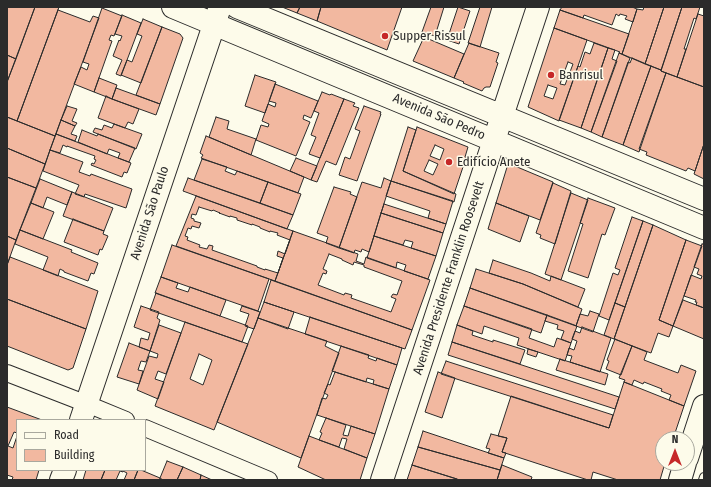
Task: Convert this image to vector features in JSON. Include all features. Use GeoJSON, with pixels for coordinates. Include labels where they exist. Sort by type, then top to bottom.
{"type":"FeatureCollection","features":[{"type":"Feature","properties":{"kind":"street","name":"Avenida São Pedro"},"geometry":{"type":"LineString","coordinates":[[173,7],[216,15],[494,140],[704,228]]}},
{"type":"Feature","properties":{"kind":"street","name":"Avenida São Pedro"},"geometry":{"type":"LineString","coordinates":[[237,7],[704,199]]}},
{"type":"Feature","properties":{"kind":"street","name":"Avenida Presidente Franklin Roosevelt"},"geometry":{"type":"LineString","coordinates":[[382,480],[538,7]]}},
{"type":"Feature","properties":{"kind":"street","name":"Avenida São Paulo"},"geometry":{"type":"LineString","coordinates":[[84,412],[216,15]]}},
{"type":"Feature","properties":{"kind":"street"},"geometry":{"type":"LineString","coordinates":[[7,373],[84,412],[121,419]]}},
{"type":"Feature","properties":{"kind":"street"},"geometry":{"type":"LineString","coordinates":[[695,434],[704,406]]}},
{"type":"Feature","properties":{"kind":"street"},"geometry":{"type":"LineString","coordinates":[[146,428],[269,480]]}},
{"type":"Feature","properties":{"kind":"building"},"geometry":{"type":"Polygon","coordinates":[[[7,7],[35,7],[16,59],[7,55],[7,7]]]}},
{"type":"Feature","properties":{"kind":"building"},"geometry":{"type":"Polygon","coordinates":[[[35,7],[59,7],[17,121],[7,117],[7,82],[35,7]]]}},
{"type":"Feature","properties":{"kind":"building"},"geometry":{"type":"Polygon","coordinates":[[[282,7],[300,7],[297,13],[282,7]]]}},
{"type":"Feature","properties":{"kind":"building"},"geometry":{"type":"Polygon","coordinates":[[[300,7],[321,7],[317,21],[297,13],[300,7]]]}},
{"type":"Feature","properties":{"kind":"building","name":"Supper Rissul"},"geometry":{"type":"Polygon","coordinates":[[[321,7],[402,7],[387,50],[317,21],[321,7]]]}},
{"type":"Feature","properties":{"kind":"building"},"geometry":{"type":"Polygon","coordinates":[[[431,7],[444,7],[435,36],[422,32],[431,7]]]}},
{"type":"Feature","properties":{"kind":"building"},"geometry":{"type":"Polygon","coordinates":[[[458,7],[470,11],[459,44],[447,40],[458,7]]]}},
{"type":"Feature","properties":{"kind":"building"},"geometry":{"type":"Polygon","coordinates":[[[480,7],[492,7],[480,47],[468,43],[480,7]]]}},
{"type":"Feature","properties":{"kind":"building"},"geometry":{"type":"Polygon","coordinates":[[[562,7],[632,7],[637,9],[633,22],[625,19],[627,16],[620,14],[619,16],[616,14],[612,25],[584,15],[583,18],[560,10],[562,7]]]}},
{"type":"Feature","properties":{"kind":"building"},"geometry":{"type":"Polygon","coordinates":[[[644,7],[664,7],[645,64],[622,54],[637,9],[643,10],[644,7]]]}},
{"type":"Feature","properties":{"kind":"building"},"geometry":{"type":"Polygon","coordinates":[[[664,7],[682,7],[661,70],[645,64],[664,7]]]}},
{"type":"Feature","properties":{"kind":"building"},"geometry":{"type":"Polygon","coordinates":[[[682,7],[700,7],[696,19],[694,18],[677,77],[661,71],[682,7]]]}},
{"type":"Feature","properties":{"kind":"building"},"geometry":{"type":"Polygon","coordinates":[[[102,8],[122,16],[114,36],[111,35],[109,40],[112,41],[94,92],[74,84],[81,67],[87,70],[89,64],[83,62],[102,8]]]}},
{"type":"Feature","properties":{"kind":"building"},"geometry":{"type":"Polygon","coordinates":[[[58,10],[90,22],[93,16],[99,18],[55,136],[17,121],[58,10]]]}},
{"type":"Feature","properties":{"kind":"building"},"geometry":{"type":"Polygon","coordinates":[[[560,10],[629,34],[622,54],[554,28],[560,10]]]}},
{"type":"Feature","properties":{"kind":"building"},"geometry":{"type":"Polygon","coordinates":[[[698,14],[704,16],[704,87],[677,77],[698,14]]]}},
{"type":"Feature","properties":{"kind":"building"},"geometry":{"type":"Polygon","coordinates":[[[122,15],[141,23],[121,76],[116,74],[122,60],[113,56],[122,36],[115,34],[122,15]]]}},
{"type":"Feature","properties":{"kind":"building"},"geometry":{"type":"Polygon","coordinates":[[[143,19],[162,27],[141,83],[121,75],[127,60],[132,62],[142,36],[137,34],[143,19]]]}},
{"type":"Feature","properties":{"kind":"building"},"geometry":{"type":"Polygon","coordinates":[[[162,27],[180,34],[183,38],[160,104],[136,95],[162,27]]]}},
{"type":"Feature","properties":{"kind":"building","name":"Banrisul"},"geometry":{"type":"Polygon","coordinates":[[[554,28],[587,40],[559,121],[528,107],[554,28]],[[568,62],[560,84],[565,85],[573,64],[568,62]],[[548,85],[544,96],[553,99],[557,88],[548,85]]]}},
{"type":"Feature","properties":{"kind":"building"},"geometry":{"type":"Polygon","coordinates":[[[424,37],[464,54],[454,78],[413,61],[424,37]]]}},
{"type":"Feature","properties":{"kind":"building"},"geometry":{"type":"Polygon","coordinates":[[[469,43],[499,53],[496,62],[498,63],[490,87],[484,88],[482,91],[454,78],[469,43]]]}},
{"type":"Feature","properties":{"kind":"building"},"geometry":{"type":"Polygon","coordinates":[[[594,43],[608,48],[581,128],[559,120],[578,66],[580,67],[585,52],[590,54],[594,43]]]}},
{"type":"Feature","properties":{"kind":"building"},"geometry":{"type":"Polygon","coordinates":[[[608,48],[615,50],[612,59],[617,61],[591,132],[581,128],[608,48]]]}},
{"type":"Feature","properties":{"kind":"building"},"geometry":{"type":"Polygon","coordinates":[[[619,53],[630,58],[602,137],[591,132],[619,53]]]}},
{"type":"Feature","properties":{"kind":"building"},"geometry":{"type":"Polygon","coordinates":[[[7,55],[16,59],[7,82],[7,55]]]}},
{"type":"Feature","properties":{"kind":"building"},"geometry":{"type":"Polygon","coordinates":[[[632,58],[651,66],[623,145],[602,137],[628,62],[630,63],[632,58]]]}},
{"type":"Feature","properties":{"kind":"building"},"geometry":{"type":"Polygon","coordinates":[[[651,66],[666,73],[639,152],[623,145],[651,66]]]}},
{"type":"Feature","properties":{"kind":"building"},"geometry":{"type":"Polygon","coordinates":[[[666,73],[704,87],[704,144],[695,171],[688,168],[686,171],[646,155],[647,152],[639,149],[666,73]]]}},
{"type":"Feature","properties":{"kind":"building"},"geometry":{"type":"Polygon","coordinates":[[[255,75],[276,82],[265,113],[245,106],[255,75]]]}},
{"type":"Feature","properties":{"kind":"building"},"geometry":{"type":"Polygon","coordinates":[[[99,78],[117,85],[112,99],[94,92],[99,78]]]}},
{"type":"Feature","properties":{"kind":"building"},"geometry":{"type":"Polygon","coordinates":[[[275,84],[318,101],[311,118],[304,115],[303,119],[310,122],[296,156],[256,140],[261,125],[268,127],[269,124],[262,121],[268,104],[275,107],[276,103],[269,101],[275,84]]]}},
{"type":"Feature","properties":{"kind":"building"},"geometry":{"type":"Polygon","coordinates":[[[116,88],[160,104],[156,115],[112,99],[116,88]]]}},
{"type":"Feature","properties":{"kind":"building"},"geometry":{"type":"Polygon","coordinates":[[[322,92],[344,99],[320,158],[309,154],[316,137],[311,135],[319,113],[314,111],[322,92]]]}},
{"type":"Feature","properties":{"kind":"building"},"geometry":{"type":"Polygon","coordinates":[[[106,96],[139,109],[133,124],[128,122],[125,128],[98,118],[106,96]]]}},
{"type":"Feature","properties":{"kind":"building"},"geometry":{"type":"Polygon","coordinates":[[[344,99],[355,103],[353,106],[359,108],[336,165],[326,161],[317,182],[311,180],[344,99]]]}},
{"type":"Feature","properties":{"kind":"building"},"geometry":{"type":"Polygon","coordinates":[[[67,106],[77,109],[72,121],[77,123],[75,126],[61,120],[67,106]]]}},
{"type":"Feature","properties":{"kind":"building"},"geometry":{"type":"Polygon","coordinates":[[[364,106],[381,112],[381,114],[357,181],[339,175],[345,157],[350,159],[360,131],[355,129],[364,106]]]}},
{"type":"Feature","properties":{"kind":"building"},"geometry":{"type":"Polygon","coordinates":[[[7,117],[55,136],[45,164],[7,148],[7,117]]]}},
{"type":"Feature","properties":{"kind":"building"},"geometry":{"type":"Polygon","coordinates":[[[216,117],[229,121],[227,129],[256,139],[251,155],[209,137],[216,117]]]}},
{"type":"Feature","properties":{"kind":"building"},"geometry":{"type":"Polygon","coordinates":[[[61,120],[75,126],[71,134],[77,136],[75,141],[56,134],[61,120]]]}},
{"type":"Feature","properties":{"kind":"building"},"geometry":{"type":"Polygon","coordinates":[[[114,124],[142,134],[136,149],[93,132],[95,128],[102,130],[104,125],[112,128],[114,124]]]}},
{"type":"Feature","properties":{"kind":"building"},"geometry":{"type":"Polygon","coordinates":[[[408,127],[416,130],[403,171],[456,194],[454,202],[391,181],[408,127]]]}},
{"type":"Feature","properties":{"kind":"building","name":"Edifício Anete"},"geometry":{"type":"Polygon","coordinates":[[[417,127],[468,147],[466,158],[454,194],[403,171],[417,127]],[[435,145],[430,156],[440,160],[444,149],[435,145]],[[429,160],[424,171],[433,175],[438,164],[429,160]]]}},
{"type":"Feature","properties":{"kind":"building"},"geometry":{"type":"Polygon","coordinates":[[[82,130],[97,136],[98,134],[135,148],[129,162],[118,158],[120,153],[109,149],[107,154],[78,142],[82,130]]]}},
{"type":"Feature","properties":{"kind":"building"},"geometry":{"type":"Polygon","coordinates":[[[56,134],[131,163],[127,173],[124,172],[122,177],[91,165],[92,163],[94,164],[96,160],[94,159],[95,156],[67,146],[63,145],[60,153],[50,150],[56,134]]]}},
{"type":"Feature","properties":{"kind":"building"},"geometry":{"type":"Polygon","coordinates":[[[206,136],[304,177],[298,193],[201,158],[203,155],[200,153],[206,136]]]}},
{"type":"Feature","properties":{"kind":"building"},"geometry":{"type":"Polygon","coordinates":[[[704,144],[704,179],[694,174],[704,144]]]}},
{"type":"Feature","properties":{"kind":"building"},"geometry":{"type":"Polygon","coordinates":[[[7,148],[45,164],[36,188],[7,177],[7,148]]]}},
{"type":"Feature","properties":{"kind":"building"},"geometry":{"type":"Polygon","coordinates":[[[50,150],[83,162],[79,172],[90,176],[91,174],[132,189],[126,208],[85,194],[84,197],[75,194],[79,185],[43,171],[50,150]]]}},
{"type":"Feature","properties":{"kind":"building"},"geometry":{"type":"Polygon","coordinates":[[[296,158],[317,166],[311,180],[290,171],[296,158]]]}},
{"type":"Feature","properties":{"kind":"building"},"geometry":{"type":"Polygon","coordinates":[[[202,159],[227,167],[225,171],[235,175],[237,171],[268,182],[260,203],[194,180],[202,159]]]}},
{"type":"Feature","properties":{"kind":"building"},"geometry":{"type":"Polygon","coordinates":[[[508,164],[553,182],[540,220],[496,203],[508,164]]]}},
{"type":"Feature","properties":{"kind":"building"},"geometry":{"type":"Polygon","coordinates":[[[7,177],[36,188],[16,240],[7,236],[7,177]]]}},
{"type":"Feature","properties":{"kind":"building"},"geometry":{"type":"Polygon","coordinates":[[[188,178],[293,215],[287,229],[183,191],[188,178]]]}},
{"type":"Feature","properties":{"kind":"building"},"geometry":{"type":"Polygon","coordinates":[[[384,178],[391,181],[369,252],[362,249],[361,252],[355,250],[354,253],[339,248],[362,182],[381,188],[384,178]]]}},
{"type":"Feature","properties":{"kind":"building"},"geometry":{"type":"Polygon","coordinates":[[[40,179],[72,192],[67,205],[47,197],[43,208],[31,203],[40,179]]]}},
{"type":"Feature","properties":{"kind":"building"},"geometry":{"type":"Polygon","coordinates":[[[391,181],[453,201],[446,224],[428,218],[430,211],[386,196],[391,181]]]}},
{"type":"Feature","properties":{"kind":"building"},"geometry":{"type":"Polygon","coordinates":[[[268,182],[301,194],[293,215],[260,203],[268,182]]]}},
{"type":"Feature","properties":{"kind":"building"},"geometry":{"type":"Polygon","coordinates":[[[553,183],[571,191],[555,244],[540,238],[541,235],[536,233],[553,183]]]}},
{"type":"Feature","properties":{"kind":"building"},"geometry":{"type":"Polygon","coordinates":[[[334,187],[351,192],[350,194],[357,197],[339,248],[326,243],[328,237],[317,233],[334,187]]]}},
{"type":"Feature","properties":{"kind":"building"},"geometry":{"type":"Polygon","coordinates":[[[72,192],[113,208],[104,231],[63,216],[72,192]]]}},
{"type":"Feature","properties":{"kind":"building"},"geometry":{"type":"Polygon","coordinates":[[[571,193],[588,200],[561,280],[545,274],[571,193]]]}},
{"type":"Feature","properties":{"kind":"building"},"geometry":{"type":"Polygon","coordinates":[[[196,196],[293,231],[275,281],[176,246],[196,196]]]}},
{"type":"Feature","properties":{"kind":"building"},"geometry":{"type":"Polygon","coordinates":[[[588,198],[615,208],[605,235],[602,234],[588,278],[568,271],[583,224],[580,223],[588,198]]]}},
{"type":"Feature","properties":{"kind":"building"},"geometry":{"type":"Polygon","coordinates":[[[31,203],[54,212],[43,239],[20,230],[31,203]]]}},
{"type":"Feature","properties":{"kind":"building"},"geometry":{"type":"Polygon","coordinates":[[[496,203],[529,216],[520,242],[488,229],[496,203]]]}},
{"type":"Feature","properties":{"kind":"building"},"geometry":{"type":"Polygon","coordinates":[[[384,204],[446,224],[443,233],[381,213],[384,204]]]}},
{"type":"Feature","properties":{"kind":"building"},"geometry":{"type":"Polygon","coordinates":[[[199,207],[237,218],[237,220],[252,224],[270,232],[278,233],[277,235],[290,240],[285,254],[278,251],[277,256],[283,258],[278,273],[265,270],[212,250],[213,246],[209,245],[207,249],[199,247],[200,245],[187,240],[188,237],[185,236],[188,228],[191,229],[192,226],[199,228],[201,223],[194,221],[194,219],[191,218],[192,214],[196,215],[199,207]]]}},
{"type":"Feature","properties":{"kind":"building"},"geometry":{"type":"Polygon","coordinates":[[[381,213],[443,233],[436,256],[411,248],[413,242],[405,240],[403,245],[374,236],[381,213]]]}},
{"type":"Feature","properties":{"kind":"building"},"geometry":{"type":"Polygon","coordinates":[[[632,217],[643,221],[609,320],[599,316],[613,273],[618,275],[620,270],[615,268],[632,217]]]}},
{"type":"Feature","properties":{"kind":"building"},"geometry":{"type":"Polygon","coordinates":[[[73,219],[104,231],[103,234],[108,236],[102,250],[100,249],[98,255],[64,242],[73,219]]]}},
{"type":"Feature","properties":{"kind":"building"},"geometry":{"type":"Polygon","coordinates":[[[643,221],[653,225],[625,307],[615,303],[643,221]]]}},
{"type":"Feature","properties":{"kind":"building"},"geometry":{"type":"Polygon","coordinates":[[[653,225],[686,240],[659,320],[673,326],[669,337],[658,333],[651,353],[614,339],[653,225]]]}},
{"type":"Feature","properties":{"kind":"building"},"geometry":{"type":"Polygon","coordinates":[[[20,230],[72,250],[71,252],[98,263],[94,274],[91,273],[88,281],[60,269],[58,276],[43,270],[48,257],[15,244],[20,230]]]}},
{"type":"Feature","properties":{"kind":"building"},"geometry":{"type":"Polygon","coordinates":[[[293,231],[358,254],[356,261],[364,264],[366,257],[430,280],[412,330],[275,281],[293,231]]]}},
{"type":"Feature","properties":{"kind":"building"},"geometry":{"type":"Polygon","coordinates":[[[7,236],[16,240],[7,265],[7,236]]]}},
{"type":"Feature","properties":{"kind":"building"},"geometry":{"type":"Polygon","coordinates":[[[374,236],[436,256],[428,279],[404,271],[406,265],[397,262],[396,268],[367,258],[374,236]]]}},
{"type":"Feature","properties":{"kind":"building"},"geometry":{"type":"Polygon","coordinates":[[[686,240],[702,246],[673,326],[659,320],[686,240]]]}},
{"type":"Feature","properties":{"kind":"building"},"geometry":{"type":"Polygon","coordinates":[[[702,244],[704,244],[704,308],[696,305],[696,300],[684,296],[691,275],[701,279],[702,276],[697,274],[699,269],[694,267],[702,244]]]}},
{"type":"Feature","properties":{"kind":"building"},"geometry":{"type":"Polygon","coordinates":[[[172,245],[269,279],[258,311],[161,277],[172,245]]]}},
{"type":"Feature","properties":{"kind":"building"},"geometry":{"type":"Polygon","coordinates":[[[329,254],[353,265],[354,262],[364,265],[364,267],[402,281],[397,295],[393,294],[391,297],[396,299],[391,312],[351,298],[352,295],[345,293],[344,295],[318,285],[323,273],[326,274],[327,271],[323,269],[329,254]]]}},
{"type":"Feature","properties":{"kind":"building"},"geometry":{"type":"Polygon","coordinates":[[[10,257],[98,291],[86,329],[7,299],[7,265],[10,257]]]}},
{"type":"Feature","properties":{"kind":"building"},"geometry":{"type":"Polygon","coordinates":[[[493,260],[550,281],[551,276],[585,289],[578,307],[523,284],[489,273],[493,260]]]}},
{"type":"Feature","properties":{"kind":"building"},"geometry":{"type":"Polygon","coordinates":[[[476,269],[523,284],[582,309],[576,326],[470,288],[476,269]]]}},
{"type":"Feature","properties":{"kind":"building"},"geometry":{"type":"Polygon","coordinates":[[[161,277],[178,283],[176,288],[188,292],[190,287],[226,300],[220,316],[155,293],[161,277]]]}},
{"type":"Feature","properties":{"kind":"building"},"geometry":{"type":"Polygon","coordinates":[[[271,280],[412,330],[405,349],[264,302],[271,280]]]}},
{"type":"Feature","properties":{"kind":"building"},"geometry":{"type":"Polygon","coordinates":[[[470,288],[547,315],[541,333],[464,306],[470,288]]]}},
{"type":"Feature","properties":{"kind":"building"},"geometry":{"type":"Polygon","coordinates":[[[156,293],[248,326],[242,342],[150,310],[156,293]]]}},
{"type":"Feature","properties":{"kind":"building"},"geometry":{"type":"Polygon","coordinates":[[[7,299],[86,329],[73,368],[68,370],[7,346],[7,299]]]}},
{"type":"Feature","properties":{"kind":"building"},"geometry":{"type":"Polygon","coordinates":[[[683,300],[704,308],[704,339],[673,326],[683,300]]]}},
{"type":"Feature","properties":{"kind":"building"},"geometry":{"type":"Polygon","coordinates":[[[264,302],[294,312],[288,329],[258,318],[264,302]]]}},
{"type":"Feature","properties":{"kind":"building"},"geometry":{"type":"Polygon","coordinates":[[[615,303],[625,307],[614,339],[604,335],[615,303]]]}},
{"type":"Feature","properties":{"kind":"building"},"geometry":{"type":"Polygon","coordinates":[[[141,306],[159,312],[157,318],[160,320],[150,351],[139,347],[141,338],[148,340],[150,333],[134,327],[141,306]]]}},
{"type":"Feature","properties":{"kind":"building"},"geometry":{"type":"Polygon","coordinates":[[[242,306],[260,312],[254,329],[245,326],[249,314],[240,311],[242,306]]]}},
{"type":"Feature","properties":{"kind":"building"},"geometry":{"type":"Polygon","coordinates":[[[464,306],[532,329],[529,338],[554,347],[557,338],[571,343],[565,361],[517,345],[519,338],[484,326],[482,334],[457,325],[464,306]]]}},
{"type":"Feature","properties":{"kind":"building"},"geometry":{"type":"Polygon","coordinates":[[[590,311],[599,314],[593,332],[576,326],[580,314],[588,316],[590,311]]]}},
{"type":"Feature","properties":{"kind":"building"},"geometry":{"type":"Polygon","coordinates":[[[547,315],[577,326],[571,343],[561,339],[564,331],[557,329],[558,325],[545,321],[547,315]]]}},
{"type":"Feature","properties":{"kind":"building"},"geometry":{"type":"Polygon","coordinates":[[[310,317],[402,348],[397,365],[305,334],[310,317]]]}},
{"type":"Feature","properties":{"kind":"building"},"geometry":{"type":"Polygon","coordinates":[[[258,318],[327,341],[325,346],[339,353],[301,458],[217,422],[258,318]]]}},
{"type":"Feature","properties":{"kind":"building"},"geometry":{"type":"Polygon","coordinates":[[[185,322],[248,344],[214,430],[155,406],[185,322]],[[199,354],[190,379],[203,385],[212,360],[199,354]]]}},
{"type":"Feature","properties":{"kind":"building"},"geometry":{"type":"Polygon","coordinates":[[[159,325],[181,333],[166,374],[158,371],[155,379],[164,382],[158,399],[137,390],[149,356],[157,358],[158,354],[150,351],[159,325]]]}},
{"type":"Feature","properties":{"kind":"building"},"geometry":{"type":"Polygon","coordinates":[[[457,325],[473,331],[472,335],[525,350],[520,364],[452,342],[457,325]]]}},
{"type":"Feature","properties":{"kind":"building"},"geometry":{"type":"Polygon","coordinates":[[[582,327],[611,338],[600,372],[570,362],[572,356],[567,355],[569,348],[574,350],[577,341],[572,339],[575,331],[580,333],[582,327]]]}},
{"type":"Feature","properties":{"kind":"building"},"geometry":{"type":"Polygon","coordinates":[[[615,339],[632,346],[621,375],[606,369],[609,361],[607,360],[615,339]]]}},
{"type":"Feature","properties":{"kind":"building"},"geometry":{"type":"Polygon","coordinates":[[[452,342],[619,397],[615,409],[448,355],[452,342]]]}},
{"type":"Feature","properties":{"kind":"building"},"geometry":{"type":"Polygon","coordinates":[[[129,343],[150,351],[146,362],[141,361],[138,370],[143,371],[139,384],[117,377],[129,343]]]}},
{"type":"Feature","properties":{"kind":"building"},"geometry":{"type":"Polygon","coordinates":[[[341,346],[369,355],[368,358],[376,361],[377,358],[397,365],[389,389],[373,384],[374,380],[367,378],[366,382],[332,371],[341,346]]]}},
{"type":"Feature","properties":{"kind":"building"},"geometry":{"type":"Polygon","coordinates":[[[632,346],[647,352],[644,360],[678,373],[681,365],[696,371],[684,406],[669,400],[671,395],[661,391],[662,389],[634,380],[632,385],[619,378],[632,346]]]}},
{"type":"Feature","properties":{"kind":"building"},"geometry":{"type":"Polygon","coordinates":[[[528,349],[538,352],[536,357],[527,354],[528,349]]]}},
{"type":"Feature","properties":{"kind":"building"},"geometry":{"type":"Polygon","coordinates":[[[560,359],[608,374],[605,385],[556,370],[560,359]]]}},
{"type":"Feature","properties":{"kind":"building"},"geometry":{"type":"Polygon","coordinates":[[[446,361],[613,415],[609,428],[441,374],[446,361]]]}},
{"type":"Feature","properties":{"kind":"building"},"geometry":{"type":"Polygon","coordinates":[[[335,372],[389,389],[375,434],[317,415],[322,398],[326,399],[328,395],[324,393],[328,384],[330,385],[335,372]]]}},
{"type":"Feature","properties":{"kind":"building"},"geometry":{"type":"Polygon","coordinates":[[[438,372],[455,378],[442,418],[425,412],[438,372]]]}},
{"type":"Feature","properties":{"kind":"building"},"geometry":{"type":"Polygon","coordinates":[[[624,382],[684,406],[676,431],[655,431],[655,471],[663,471],[660,480],[618,480],[593,472],[591,480],[588,480],[502,452],[507,438],[498,436],[511,396],[609,428],[624,382]]]}},
{"type":"Feature","properties":{"kind":"building"},"geometry":{"type":"Polygon","coordinates":[[[7,407],[39,419],[16,419],[16,433],[14,432],[8,446],[13,448],[16,439],[16,471],[39,471],[36,480],[12,480],[13,477],[7,475],[7,407]]]}},
{"type":"Feature","properties":{"kind":"building"},"geometry":{"type":"Polygon","coordinates":[[[326,418],[346,425],[343,435],[348,436],[351,426],[375,434],[367,458],[344,449],[347,439],[342,438],[339,447],[319,440],[322,433],[320,432],[326,418]]]}},
{"type":"Feature","properties":{"kind":"building"},"geometry":{"type":"Polygon","coordinates":[[[423,431],[504,458],[500,470],[418,447],[423,431]]]}},
{"type":"Feature","properties":{"kind":"building"},"geometry":{"type":"Polygon","coordinates":[[[491,434],[507,438],[502,452],[506,453],[504,458],[488,453],[490,449],[486,448],[491,434]]]}},
{"type":"Feature","properties":{"kind":"building"},"geometry":{"type":"Polygon","coordinates":[[[309,436],[367,458],[360,480],[326,480],[298,467],[309,436]]]}},
{"type":"Feature","properties":{"kind":"building"},"geometry":{"type":"Polygon","coordinates":[[[418,447],[500,470],[497,480],[460,480],[412,465],[418,447]]]}},
{"type":"Feature","properties":{"kind":"building"},"geometry":{"type":"Polygon","coordinates":[[[167,461],[183,467],[177,480],[163,480],[160,478],[167,461]]]}},
{"type":"Feature","properties":{"kind":"building"},"geometry":{"type":"Polygon","coordinates":[[[412,465],[457,479],[457,480],[407,480],[412,465]]]}},
{"type":"Feature","properties":{"kind":"building"},"geometry":{"type":"Polygon","coordinates":[[[502,465],[532,477],[531,480],[497,480],[502,465]]]}},
{"type":"Feature","properties":{"kind":"building"},"geometry":{"type":"Polygon","coordinates":[[[183,467],[201,475],[200,480],[177,480],[183,467]]]}},
{"type":"Feature","properties":{"kind":"building"},"geometry":{"type":"Polygon","coordinates":[[[86,471],[105,471],[101,480],[83,480],[86,471]]]}},
{"type":"Feature","properties":{"kind":"building"},"geometry":{"type":"Polygon","coordinates":[[[105,471],[120,471],[116,480],[101,480],[105,471]]]}},
{"type":"Feature","properties":{"kind":"building"},"geometry":{"type":"Polygon","coordinates":[[[123,471],[138,471],[134,480],[124,480],[127,473],[123,471]]]}},
{"type":"Feature","properties":{"kind":"building"},"geometry":{"type":"Polygon","coordinates":[[[138,471],[143,471],[160,478],[159,480],[134,480],[138,471]]]}},
{"type":"Feature","properties":{"kind":"building"},"geometry":{"type":"Polygon","coordinates":[[[201,475],[212,480],[200,480],[201,475]]]}},
{"type":"Feature","properties":{"kind":"place","name":"Supper Rissul"},"geometry":{"type":"Point","coordinates":[385,36]}},
{"type":"Feature","properties":{"kind":"place","name":"Banrisul"},"geometry":{"type":"Point","coordinates":[551,75]}},
{"type":"Feature","properties":{"kind":"place","name":"Edifício Anete"},"geometry":{"type":"Point","coordinates":[449,162]}}]}
